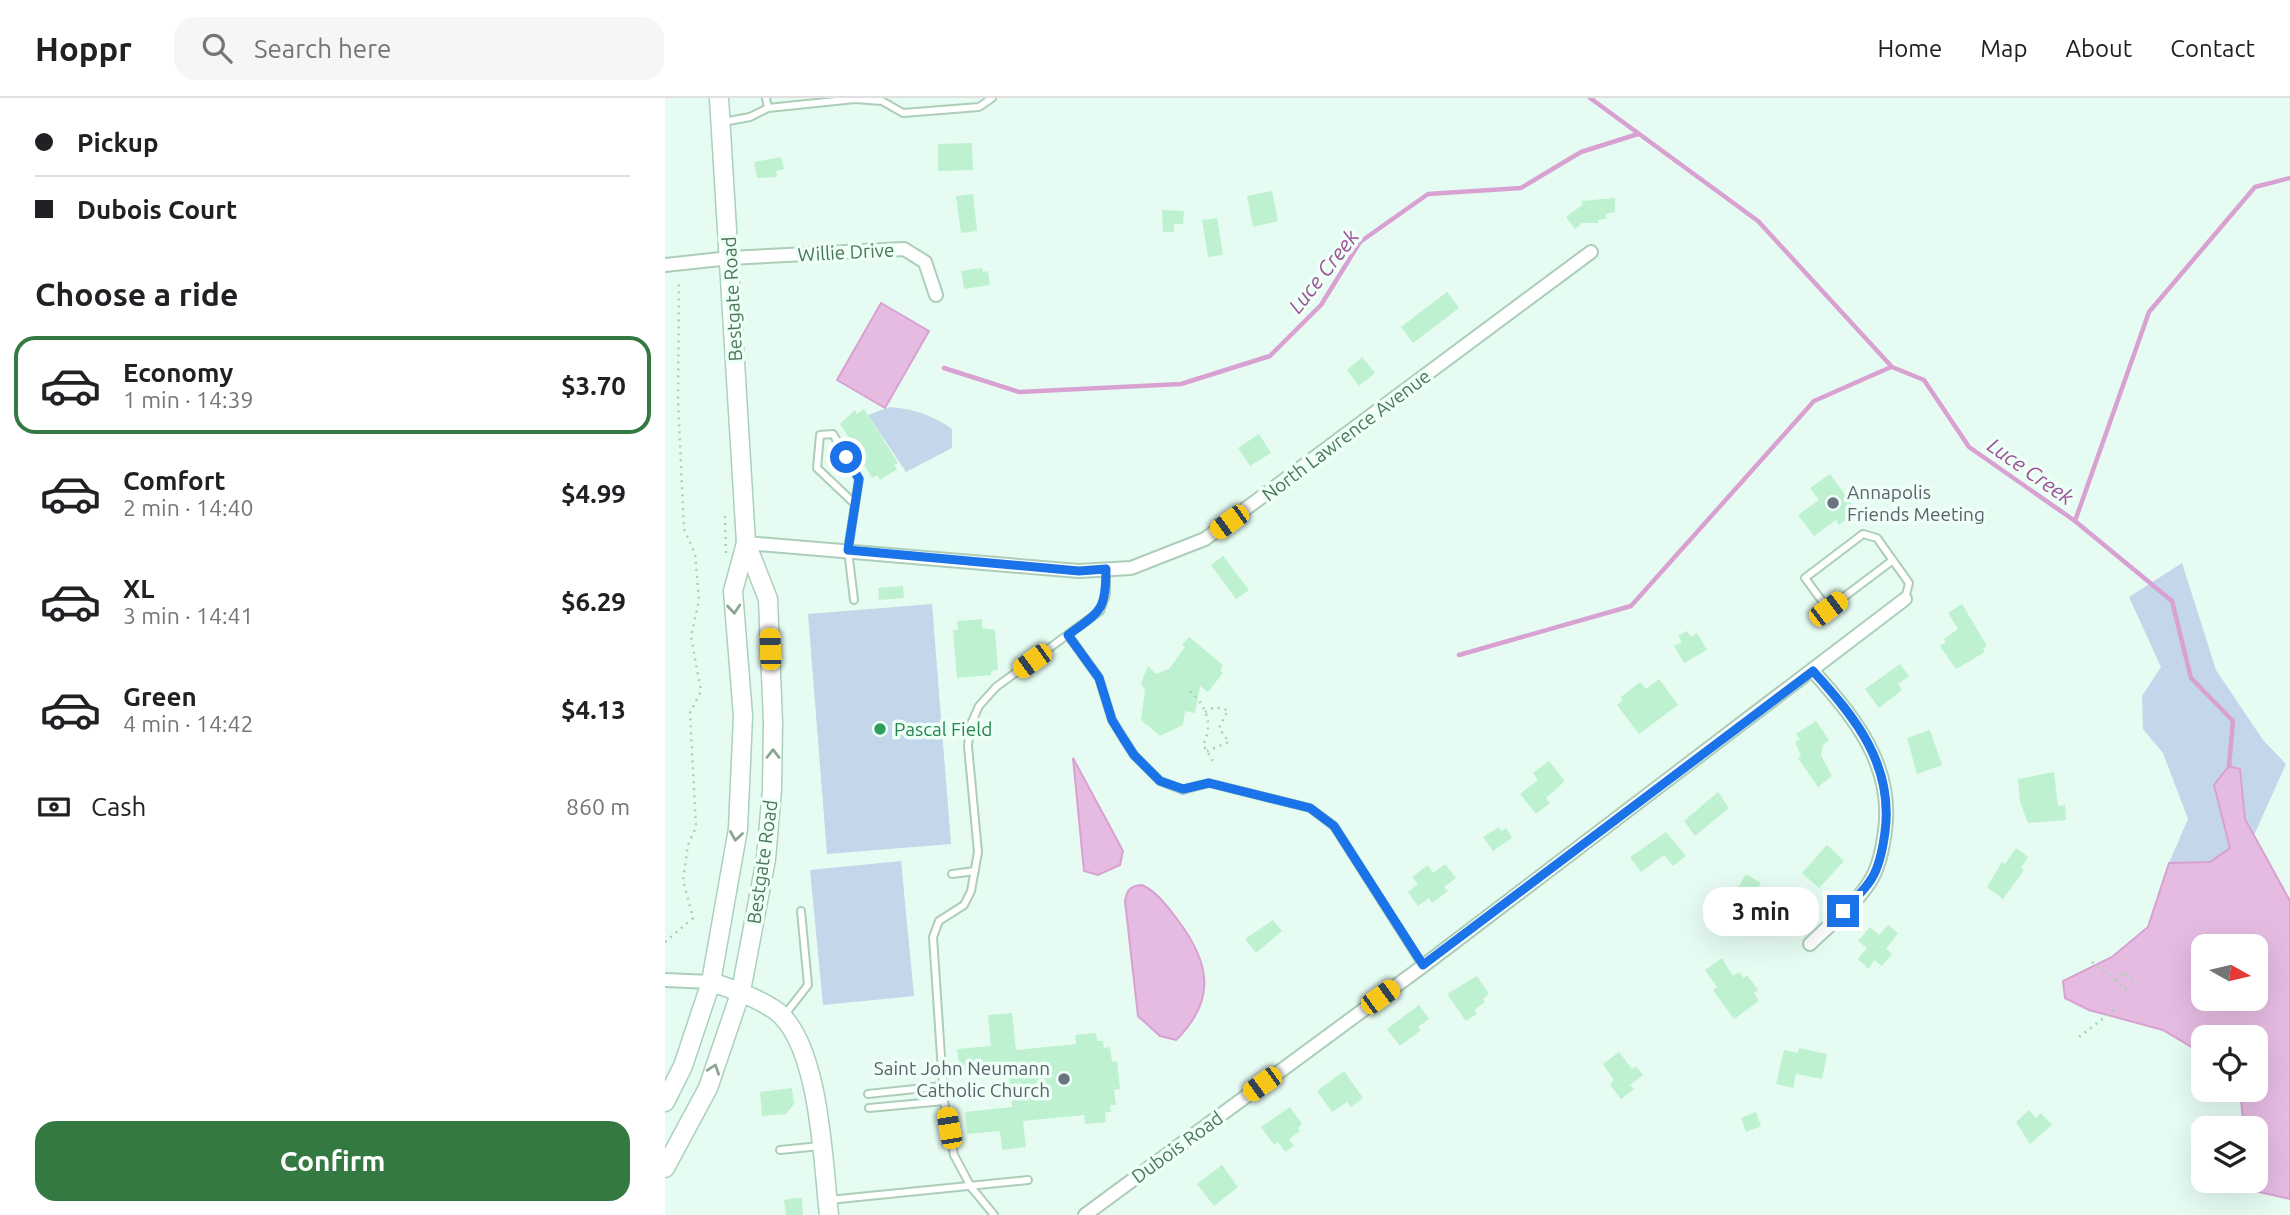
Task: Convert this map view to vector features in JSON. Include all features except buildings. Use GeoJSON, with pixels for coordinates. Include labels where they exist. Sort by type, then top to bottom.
{"type":"FeatureCollection","features":[{"type":"Feature","properties":{"kind":"main road","name":"Bestgate Road"},"geometry":{"type":"LineString","coordinates":[[665,1168],[708,1088],[741,991],[766,859],[772,789],[768,599],[746,543],[719,98]]}},
{"type":"Feature","properties":{"kind":"main road","name":"Bestgate Road"},"geometry":{"type":"LineString","coordinates":[[665,1102],[683,1066],[711,982],[738,829],[743,716],[733,591],[746,543]]}},
{"type":"Feature","properties":{"kind":"main road"},"geometry":{"type":"LineString","coordinates":[[711,982],[741,991],[778,1012],[800,1044],[813,1082],[828,1208]]}},
{"type":"Feature","properties":{"kind":"street","name":"Willie Drive"},"geometry":{"type":"LineString","coordinates":[[665,265],[730,258],[904,249],[925,262],[936,295]]}},
{"type":"Feature","properties":{"kind":"street","name":"North Lawrence Avenue"},"geometry":{"type":"LineString","coordinates":[[746,543],[1079,571],[1131,568],[1205,539],[1591,252]]}},
{"type":"Feature","properties":{"kind":"street","name":"Dubois Road"},"geometry":{"type":"LineString","coordinates":[[1085,1215],[1423,965],[1905,599]]}},
{"type":"Feature","properties":{"kind":"street"},"geometry":{"type":"LineString","coordinates":[[1810,944],[1872,878],[1882,851],[1888,810],[1881,772],[1869,740],[1845,706],[1813,671]]}},
{"type":"Feature","properties":{"kind":"street"},"geometry":{"type":"LineString","coordinates":[[665,980],[711,982]]}},
{"type":"Feature","properties":{"kind":"lane"},"geometry":{"type":"LineString","coordinates":[[766,98],[768,108]]}},
{"type":"Feature","properties":{"kind":"lane"},"geometry":{"type":"LineString","coordinates":[[721,122],[750,117],[768,108],[855,99],[882,102],[903,113],[979,107],[992,98]]}},
{"type":"Feature","properties":{"kind":"lane"},"geometry":{"type":"LineString","coordinates":[[854,600],[848,550],[859,479],[833,434],[820,435],[817,468],[855,504]]}},
{"type":"Feature","properties":{"kind":"lane"},"geometry":{"type":"LineString","coordinates":[[1893,560],[1828,609],[1805,578],[1863,534],[1877,538],[1893,560],[1909,583],[1905,599]]}},
{"type":"Feature","properties":{"kind":"lane"},"geometry":{"type":"LineString","coordinates":[[994,1215],[971,1187],[954,1156],[944,1101],[933,937],[939,921],[964,905],[971,891],[975,871],[978,852],[968,746],[970,726],[979,706],[996,687],[1100,611],[1106,594],[1106,569]]}},
{"type":"Feature","properties":{"kind":"lane"},"geometry":{"type":"LineString","coordinates":[[1068,635],[1099,678],[1112,720],[1127,744],[1160,781],[1183,789],[1209,783],[1310,808],[1334,826],[1423,965]]}},
{"type":"Feature","properties":{"kind":"lane"},"geometry":{"type":"LineString","coordinates":[[952,874],[975,871]]}},
{"type":"Feature","properties":{"kind":"lane"},"geometry":{"type":"LineString","coordinates":[[782,1018],[808,985],[801,911]]}},
{"type":"Feature","properties":{"kind":"lane"},"geometry":{"type":"LineString","coordinates":[[868,1094],[943,1086]]}},
{"type":"Feature","properties":{"kind":"lane"},"geometry":{"type":"LineString","coordinates":[[869,1108],[944,1101]]}},
{"type":"Feature","properties":{"kind":"lane"},"geometry":{"type":"LineString","coordinates":[[780,1150],[820,1146]]}},
{"type":"Feature","properties":{"kind":"lane"},"geometry":{"type":"LineString","coordinates":[[828,1208],[1028,1180]]}},
{"type":"Feature","properties":{"kind":"path"},"geometry":{"type":"LineString","coordinates":[[665,942],[693,918],[683,880],[688,845],[696,827],[690,713],[701,691],[691,637],[699,600],[695,554],[684,529],[678,400],[679,282]]}},
{"type":"Feature","properties":{"kind":"path"},"geometry":{"type":"LineString","coordinates":[[725,516],[726,557]]}},
{"type":"Feature","properties":{"kind":"path"},"geometry":{"type":"LineString","coordinates":[[1190,691],[1199,699],[1205,712],[1209,726],[1203,745],[1215,764]]}},
{"type":"Feature","properties":{"kind":"path"},"geometry":{"type":"LineString","coordinates":[[1205,712],[1215,707],[1228,710],[1219,728],[1229,742],[1207,751]]}},
{"type":"Feature","properties":{"kind":"path"},"geometry":{"type":"LineString","coordinates":[[2092,962],[2130,992]]}},
{"type":"Feature","properties":{"kind":"path"},"geometry":{"type":"LineString","coordinates":[[2116,981],[2123,972],[2137,983]]}},
{"type":"Feature","properties":{"kind":"path"},"geometry":{"type":"LineString","coordinates":[[2079,1037],[2114,1010]]}},
{"type":"Feature","properties":{"kind":"shaded area"},"geometry":{"type":"Polygon","coordinates":[[[881,303],[929,331],[885,408],[837,380],[881,303]]]}},
{"type":"Feature","properties":{"kind":"shaded area"},"geometry":{"type":"Polygon","coordinates":[[[890,407],[923,414],[952,429],[952,448],[906,472],[868,415],[890,407]]]}},
{"type":"Feature","properties":{"kind":"shaded area"},"geometry":{"type":"Polygon","coordinates":[[[2182,563],[2216,670],[2263,740],[2286,764],[2254,835],[2245,819],[2240,769],[2229,766],[2214,785],[2230,848],[2210,862],[2169,863],[2188,819],[2163,753],[2143,729],[2142,696],[2161,667],[2129,597],[2182,563]]]}},
{"type":"Feature","properties":{"kind":"shaded area","name":"Pascal Field"},"geometry":{"type":"Polygon","coordinates":[[[932,604],[951,844],[827,854],[808,614],[932,604]]]}},
{"type":"Feature","properties":{"kind":"shaded area"},"geometry":{"type":"Polygon","coordinates":[[[1073,758],[1123,851],[1120,865],[1098,875],[1084,871],[1073,758]]]}},
{"type":"Feature","properties":{"kind":"shaded area"},"geometry":{"type":"Polygon","coordinates":[[[2229,766],[2240,769],[2245,819],[2290,901],[2290,1199],[2264,1193],[2268,1193],[2268,1116],[2243,1116],[2241,1102],[2268,1102],[2268,1025],[2191,1025],[2191,1047],[2163,1030],[2089,1010],[2065,998],[2063,981],[2112,957],[2148,927],[2169,863],[2210,862],[2230,848],[2214,785],[2229,766]]]}},
{"type":"Feature","properties":{"kind":"shaded area"},"geometry":{"type":"Polygon","coordinates":[[[901,861],[914,996],[823,1005],[810,870],[901,861]]]}},
{"type":"Feature","properties":{"kind":"shaded area"},"geometry":{"type":"Polygon","coordinates":[[[1142,885],[1157,895],[1177,919],[1202,965],[1203,995],[1198,1010],[1176,1040],[1160,1036],[1138,1016],[1125,901],[1130,889],[1142,885]]]}},
{"type":"Feature","properties":{"kind":"waterway","name":"Luce Creek"},"geometry":{"type":"LineString","coordinates":[[1590,98],[1758,221],[1892,367],[1924,380],[1969,447],[2075,521],[2172,601],[2191,678],[2233,721],[2229,766]]}},
{"type":"Feature","properties":{"kind":"waterway","name":"Luce Creek"},"geometry":{"type":"LineString","coordinates":[[944,368],[1019,392],[1181,384],[1270,356],[1321,305],[1360,242],[1428,194],[1521,188],[1581,152],[1638,134]]}},
{"type":"Feature","properties":{"kind":"waterway","name":"Luce Creek"},"geometry":{"type":"LineString","coordinates":[[2075,521],[2149,312],[2255,187],[2290,178]]}},
{"type":"Feature","properties":{"kind":"waterway"},"geometry":{"type":"LineString","coordinates":[[1459,655],[1631,606],[1814,401],[1891,367]]}},
{"type":"Feature","properties":{"kind":"place","name":"Annapolis Friends Meeting"},"geometry":{"type":"Point","coordinates":[1833,503]}},
{"type":"Feature","properties":{"kind":"place","name":"Pascal Field"},"geometry":{"type":"Point","coordinates":[880,729]}},
{"type":"Feature","properties":{"kind":"place","name":"Saint John Neumann Catholic Church"},"geometry":{"type":"Point","coordinates":[1064,1079]}},
{"type":"Feature","properties":{"kind":"route"},"geometry":{"type":"LineString","coordinates":[[846,457],[859,479],[848,550],[1079,571],[1106,569],[1106,594],[1100,611],[1068,635],[1099,678],[1112,720],[1134,755],[1160,781],[1183,789],[1209,783],[1255,792],[1310,808],[1334,826],[1423,965],[1813,671],[1845,706],[1869,740],[1881,772],[1888,810],[1882,851],[1872,878],[1843,911]]}}]}
